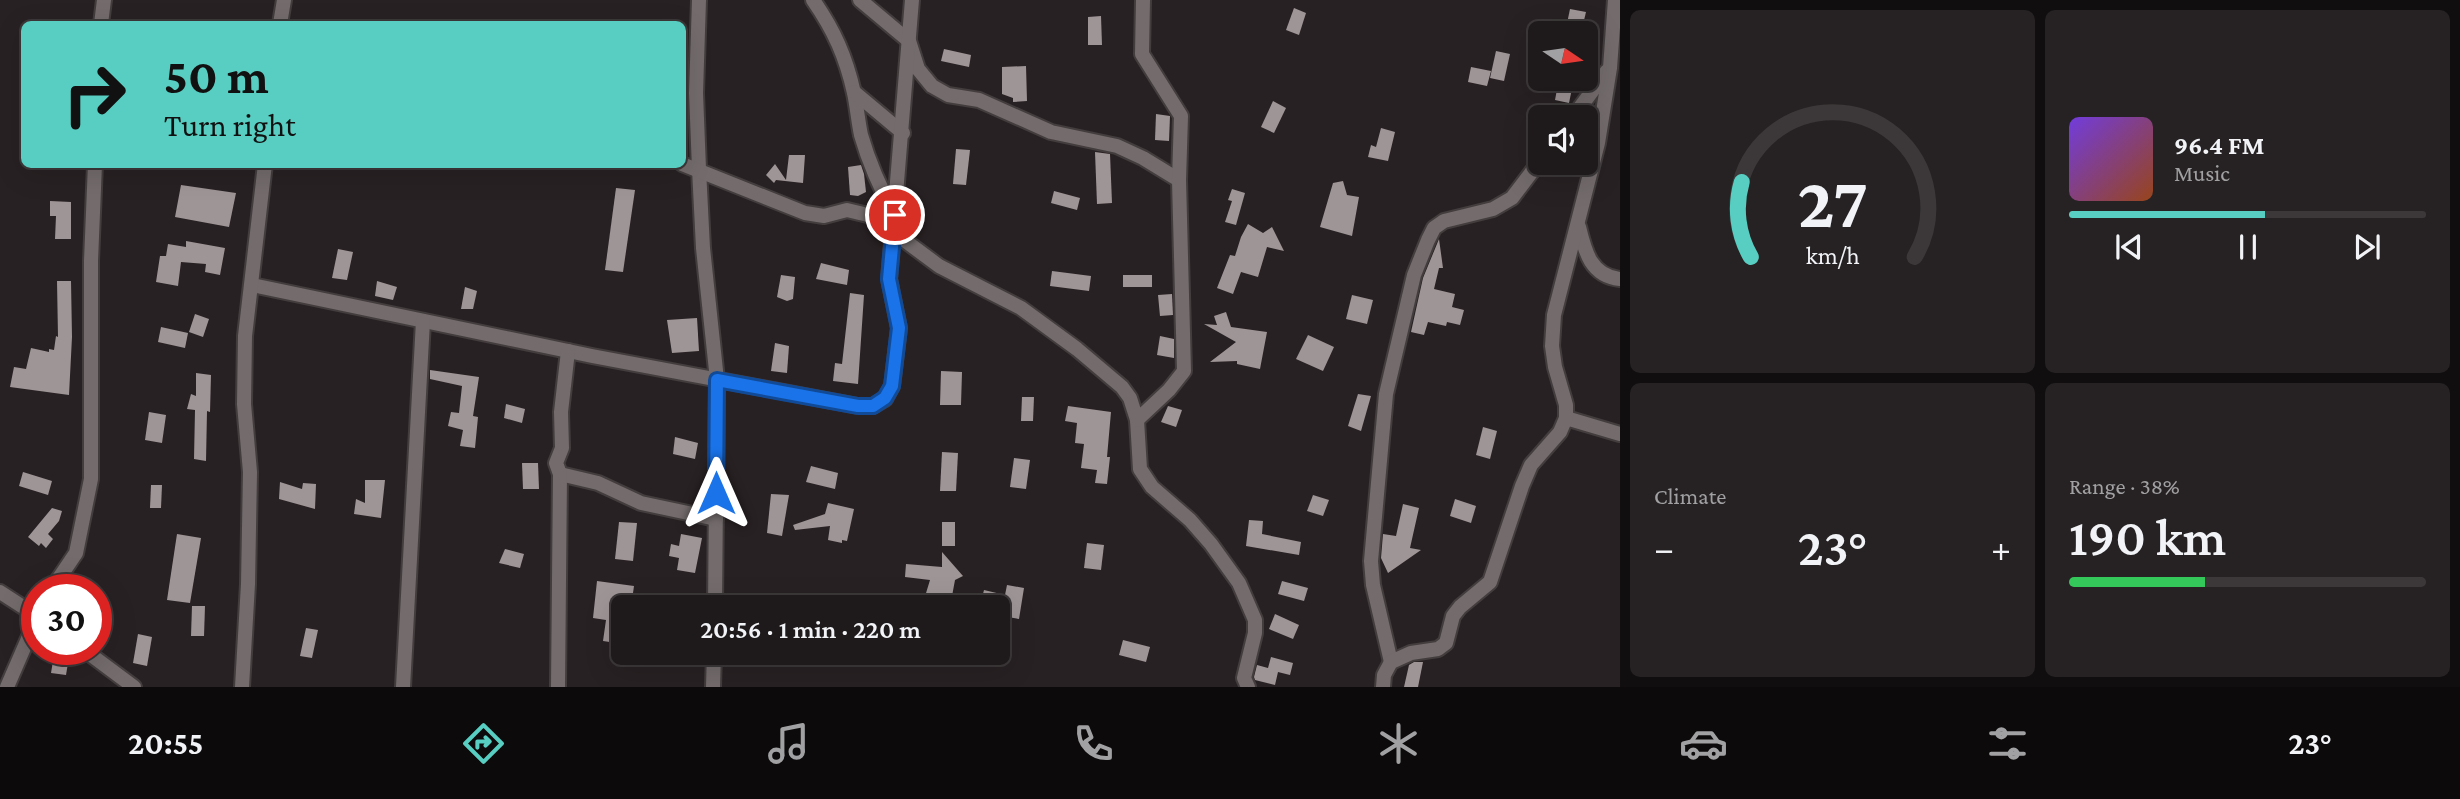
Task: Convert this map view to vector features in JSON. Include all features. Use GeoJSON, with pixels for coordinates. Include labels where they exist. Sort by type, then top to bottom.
{"type":"FeatureCollection","features":[{"type":"Feature","properties":{"kind":"street"},"geometry":{"type":"LineString","coordinates":[[102,21],[104,0]]}},
{"type":"Feature","properties":{"kind":"street"},"geometry":{"type":"LineString","coordinates":[[280,21],[284,0]]}},
{"type":"Feature","properties":{"kind":"street"},"geometry":{"type":"LineString","coordinates":[[698,0],[698,169],[703,248],[717,380],[715,595]]}},
{"type":"Feature","properties":{"kind":"street"},"geometry":{"type":"LineString","coordinates":[[813,0],[831,26],[843,54],[854,92],[862,136],[894,222],[939,266],[1021,308],[1077,349],[1122,387],[1130,398],[1137,420],[1140,469],[1152,487],[1190,520],[1212,544],[1239,583],[1255,620],[1255,633],[1244,678],[1248,687]]}},
{"type":"Feature","properties":{"kind":"street"},"geometry":{"type":"LineString","coordinates":[[860,0],[909,41],[918,69],[932,86],[948,95],[979,100],[1051,132],[1117,146],[1179,180]]}},
{"type":"Feature","properties":{"kind":"street"},"geometry":{"type":"LineString","coordinates":[[252,285],[568,351],[858,406],[873,406],[885,398],[892,386],[899,328],[889,279],[912,0]]}},
{"type":"Feature","properties":{"kind":"street"},"geometry":{"type":"LineString","coordinates":[[1137,420],[1169,390],[1184,371],[1179,180],[1181,116],[1142,54],[1143,0]]}},
{"type":"Feature","properties":{"kind":"street"},"geometry":{"type":"LineString","coordinates":[[1383,687],[1384,675],[1391,662],[1411,653],[1438,649],[1446,643],[1454,616],[1460,607],[1490,582],[1521,486],[1531,465],[1560,432],[1566,418],[1566,405],[1552,346],[1555,315],[1598,143],[1615,0]]}},
{"type":"Feature","properties":{"kind":"street"},"geometry":{"type":"LineString","coordinates":[[1582,105],[1620,56]]}},
{"type":"Feature","properties":{"kind":"street"},"geometry":{"type":"LineString","coordinates":[[854,92],[903,133]]}},
{"type":"Feature","properties":{"kind":"street"},"geometry":{"type":"LineString","coordinates":[[686,165],[805,213],[824,216],[848,210],[894,222]]}},
{"type":"Feature","properties":{"kind":"street"},"geometry":{"type":"LineString","coordinates":[[62,574],[76,553],[91,479],[91,261],[95,168]]}},
{"type":"Feature","properties":{"kind":"street"},"geometry":{"type":"LineString","coordinates":[[242,687],[248,584],[250,472],[244,404],[245,349],[265,168]]}},
{"type":"Feature","properties":{"kind":"street"},"geometry":{"type":"LineString","coordinates":[[1391,662],[1373,584],[1371,561],[1386,394],[1414,275],[1434,228],[1444,221],[1493,209],[1512,198],[1529,175]]}},
{"type":"Feature","properties":{"kind":"street"},"geometry":{"type":"LineString","coordinates":[[1578,222],[1583,247],[1594,267],[1608,277],[1620,278]]}},
{"type":"Feature","properties":{"kind":"street"},"geometry":{"type":"LineString","coordinates":[[402,687],[423,321]]}},
{"type":"Feature","properties":{"kind":"street"},"geometry":{"type":"LineString","coordinates":[[558,687],[559,474],[556,463],[562,447],[561,412],[568,351]]}},
{"type":"Feature","properties":{"kind":"street"},"geometry":{"type":"LineString","coordinates":[[1566,418],[1620,434]]}},
{"type":"Feature","properties":{"kind":"street"},"geometry":{"type":"LineString","coordinates":[[559,474],[598,483],[641,503],[716,519]]}},
{"type":"Feature","properties":{"kind":"street"},"geometry":{"type":"LineString","coordinates":[[0,592],[21,606]]}},
{"type":"Feature","properties":{"kind":"street"},"geometry":{"type":"LineString","coordinates":[[7,687],[21,654]]}},
{"type":"Feature","properties":{"kind":"street"},"geometry":{"type":"LineString","coordinates":[[104,665],[134,687]]}},
{"type":"Feature","properties":{"kind":"street"},"geometry":{"type":"LineString","coordinates":[[713,687],[714,665]]}},
{"type":"Feature","properties":{"kind":"building"},"geometry":{"type":"Polygon","coordinates":[[[1294,8],[1306,13],[1299,35],[1286,30],[1294,8]]]}},
{"type":"Feature","properties":{"kind":"building"},"geometry":{"type":"Polygon","coordinates":[[[1570,9],[1586,12],[1584,21],[1568,21],[1570,9]]]}},
{"type":"Feature","properties":{"kind":"building"},"geometry":{"type":"Polygon","coordinates":[[[1101,16],[1102,45],[1088,45],[1088,17],[1101,16]]]}},
{"type":"Feature","properties":{"kind":"building"},"geometry":{"type":"Polygon","coordinates":[[[944,49],[971,55],[969,67],[941,61],[944,49]]]}},
{"type":"Feature","properties":{"kind":"building"},"geometry":{"type":"Polygon","coordinates":[[[1496,51],[1510,54],[1504,81],[1490,78],[1496,51]]]}},
{"type":"Feature","properties":{"kind":"building"},"geometry":{"type":"Polygon","coordinates":[[[1026,66],[1027,101],[1013,102],[1013,98],[1002,94],[1002,67],[1026,66]]]}},
{"type":"Feature","properties":{"kind":"building"},"geometry":{"type":"Polygon","coordinates":[[[1471,67],[1491,71],[1487,86],[1468,82],[1471,67]]]}},
{"type":"Feature","properties":{"kind":"building"},"geometry":{"type":"Polygon","coordinates":[[[1557,91],[1572,91],[1569,103],[1555,100],[1557,91]]]}},
{"type":"Feature","properties":{"kind":"building"},"geometry":{"type":"Polygon","coordinates":[[[1273,101],[1286,108],[1274,133],[1261,127],[1273,101]]]}},
{"type":"Feature","properties":{"kind":"building"},"geometry":{"type":"Polygon","coordinates":[[[1156,114],[1170,116],[1169,141],[1155,140],[1156,114]]]}},
{"type":"Feature","properties":{"kind":"building"},"geometry":{"type":"Polygon","coordinates":[[[1381,128],[1395,132],[1388,161],[1368,157],[1371,145],[1376,147],[1381,128]]]}},
{"type":"Feature","properties":{"kind":"building"},"geometry":{"type":"Polygon","coordinates":[[[956,149],[970,150],[966,185],[953,184],[956,149]]]}},
{"type":"Feature","properties":{"kind":"building"},"geometry":{"type":"Polygon","coordinates":[[[1095,152],[1110,154],[1112,203],[1097,204],[1095,152]]]}},
{"type":"Feature","properties":{"kind":"building"},"geometry":{"type":"Polygon","coordinates":[[[789,155],[805,155],[803,183],[776,180],[774,183],[766,175],[775,164],[786,180],[789,155]]]}},
{"type":"Feature","properties":{"kind":"building"},"geometry":{"type":"Polygon","coordinates":[[[861,165],[866,192],[858,196],[850,195],[848,167],[861,165]]]}},
{"type":"Feature","properties":{"kind":"building"},"geometry":{"type":"Polygon","coordinates":[[[1343,181],[1347,195],[1359,197],[1352,236],[1320,227],[1333,183],[1343,181]]]}},
{"type":"Feature","properties":{"kind":"building"},"geometry":{"type":"Polygon","coordinates":[[[181,185],[236,193],[229,227],[175,217],[181,185]]]}},
{"type":"Feature","properties":{"kind":"building"},"geometry":{"type":"Polygon","coordinates":[[[616,188],[635,190],[623,272],[605,270],[616,188]]]}},
{"type":"Feature","properties":{"kind":"building"},"geometry":{"type":"Polygon","coordinates":[[[1232,189],[1245,193],[1236,225],[1225,222],[1232,201],[1228,200],[1232,189]]]}},
{"type":"Feature","properties":{"kind":"building"},"geometry":{"type":"Polygon","coordinates":[[[1054,191],[1080,198],[1077,210],[1051,203],[1054,191]]]}},
{"type":"Feature","properties":{"kind":"building"},"geometry":{"type":"Polygon","coordinates":[[[50,201],[71,202],[71,239],[55,239],[56,216],[50,216],[50,201]]]}},
{"type":"Feature","properties":{"kind":"building"},"geometry":{"type":"Polygon","coordinates":[[[1248,224],[1263,233],[1272,227],[1284,251],[1267,247],[1258,277],[1241,272],[1233,294],[1217,288],[1230,255],[1235,256],[1248,224]]]}},
{"type":"Feature","properties":{"kind":"building"},"geometry":{"type":"Polygon","coordinates":[[[1439,239],[1443,268],[1439,268],[1434,289],[1455,294],[1452,307],[1464,310],[1460,325],[1447,322],[1446,326],[1428,322],[1424,335],[1411,332],[1423,278],[1439,239]]]}},
{"type":"Feature","properties":{"kind":"building"},"geometry":{"type":"Polygon","coordinates":[[[186,241],[225,248],[220,275],[205,272],[206,264],[181,262],[178,286],[156,282],[160,256],[166,256],[168,244],[186,247],[186,241]]]}},
{"type":"Feature","properties":{"kind":"building"},"geometry":{"type":"Polygon","coordinates":[[[338,249],[353,252],[347,280],[332,278],[338,249]]]}},
{"type":"Feature","properties":{"kind":"building"},"geometry":{"type":"Polygon","coordinates":[[[821,263],[849,270],[847,285],[816,279],[821,263]]]}},
{"type":"Feature","properties":{"kind":"building"},"geometry":{"type":"Polygon","coordinates":[[[1052,271],[1091,276],[1089,291],[1050,286],[1052,271]]]}},
{"type":"Feature","properties":{"kind":"building"},"geometry":{"type":"Polygon","coordinates":[[[781,275],[795,277],[793,299],[787,301],[777,297],[781,275]]]}},
{"type":"Feature","properties":{"kind":"building"},"geometry":{"type":"Polygon","coordinates":[[[1123,275],[1152,275],[1152,287],[1123,287],[1123,275]]]}},
{"type":"Feature","properties":{"kind":"building"},"geometry":{"type":"Polygon","coordinates":[[[57,281],[71,281],[69,395],[10,387],[14,367],[26,369],[31,348],[49,352],[49,349],[54,350],[56,336],[58,337],[57,281]]]}},
{"type":"Feature","properties":{"kind":"building"},"geometry":{"type":"Polygon","coordinates":[[[377,281],[397,287],[393,300],[375,296],[377,281]]]}},
{"type":"Feature","properties":{"kind":"building"},"geometry":{"type":"Polygon","coordinates":[[[465,287],[477,291],[473,309],[461,309],[465,287]]]}},
{"type":"Feature","properties":{"kind":"building"},"geometry":{"type":"Polygon","coordinates":[[[850,293],[864,295],[858,384],[833,381],[835,363],[842,364],[850,293]]]}},
{"type":"Feature","properties":{"kind":"building"},"geometry":{"type":"Polygon","coordinates":[[[1172,294],[1173,315],[1160,316],[1158,295],[1172,294]]]}},
{"type":"Feature","properties":{"kind":"building"},"geometry":{"type":"Polygon","coordinates":[[[1352,295],[1373,300],[1367,324],[1346,319],[1352,295]]]}},
{"type":"Feature","properties":{"kind":"building"},"geometry":{"type":"Polygon","coordinates":[[[1226,312],[1231,327],[1267,332],[1260,369],[1237,364],[1237,361],[1210,362],[1236,342],[1204,324],[1217,325],[1214,316],[1226,312]]]}},
{"type":"Feature","properties":{"kind":"building"},"geometry":{"type":"Polygon","coordinates":[[[195,314],[209,319],[203,337],[189,332],[195,314]]]}},
{"type":"Feature","properties":{"kind":"building"},"geometry":{"type":"Polygon","coordinates":[[[697,318],[699,351],[672,353],[667,320],[697,318]]]}},
{"type":"Feature","properties":{"kind":"building"},"geometry":{"type":"Polygon","coordinates":[[[161,327],[188,333],[185,348],[158,342],[161,327]]]}},
{"type":"Feature","properties":{"kind":"building"},"geometry":{"type":"Polygon","coordinates":[[[1308,335],[1334,347],[1323,371],[1296,359],[1308,335]]]}},
{"type":"Feature","properties":{"kind":"building"},"geometry":{"type":"Polygon","coordinates":[[[1160,336],[1174,339],[1174,358],[1157,355],[1160,336]]]}},
{"type":"Feature","properties":{"kind":"building"},"geometry":{"type":"Polygon","coordinates":[[[775,343],[789,346],[787,373],[771,371],[775,343]]]}},
{"type":"Feature","properties":{"kind":"building"},"geometry":{"type":"Polygon","coordinates":[[[430,370],[479,377],[473,416],[478,417],[475,448],[460,446],[463,430],[448,426],[451,412],[459,413],[462,386],[430,379],[430,370]]]}},
{"type":"Feature","properties":{"kind":"building"},"geometry":{"type":"Polygon","coordinates":[[[941,371],[962,372],[961,405],[940,405],[941,371]]]}},
{"type":"Feature","properties":{"kind":"building"},"geometry":{"type":"Polygon","coordinates":[[[196,373],[211,375],[206,461],[194,459],[195,410],[187,409],[191,394],[196,396],[196,373]]]}},
{"type":"Feature","properties":{"kind":"building"},"geometry":{"type":"Polygon","coordinates":[[[1358,394],[1371,396],[1361,431],[1348,426],[1358,394]]]}},
{"type":"Feature","properties":{"kind":"building"},"geometry":{"type":"Polygon","coordinates":[[[1022,397],[1034,397],[1033,421],[1021,421],[1022,397]]]}},
{"type":"Feature","properties":{"kind":"building"},"geometry":{"type":"Polygon","coordinates":[[[506,404],[525,409],[522,423],[504,418],[506,404]]]}},
{"type":"Feature","properties":{"kind":"building"},"geometry":{"type":"Polygon","coordinates":[[[1068,406],[1111,412],[1107,484],[1095,483],[1097,470],[1081,468],[1084,444],[1075,443],[1077,423],[1065,421],[1068,406]]]}},
{"type":"Feature","properties":{"kind":"building"},"geometry":{"type":"Polygon","coordinates":[[[1168,406],[1182,410],[1176,427],[1161,422],[1168,406]]]}},
{"type":"Feature","properties":{"kind":"building"},"geometry":{"type":"Polygon","coordinates":[[[149,412],[166,415],[162,443],[145,440],[149,412]]]}},
{"type":"Feature","properties":{"kind":"building"},"geometry":{"type":"Polygon","coordinates":[[[1483,427],[1497,431],[1490,459],[1476,455],[1483,427]]]}},
{"type":"Feature","properties":{"kind":"building"},"geometry":{"type":"Polygon","coordinates":[[[675,437],[698,443],[695,459],[673,454],[675,437]]]}},
{"type":"Feature","properties":{"kind":"building"},"geometry":{"type":"Polygon","coordinates":[[[942,452],[958,453],[956,491],[940,491],[942,452]]]}},
{"type":"Feature","properties":{"kind":"building"},"geometry":{"type":"Polygon","coordinates":[[[1014,458],[1030,460],[1026,489],[1010,487],[1014,458]]]}},
{"type":"Feature","properties":{"kind":"building"},"geometry":{"type":"Polygon","coordinates":[[[522,463],[538,463],[539,489],[523,489],[522,463]]]}},
{"type":"Feature","properties":{"kind":"building"},"geometry":{"type":"Polygon","coordinates":[[[811,466],[838,473],[835,489],[806,482],[811,466]]]}},
{"type":"Feature","properties":{"kind":"building"},"geometry":{"type":"Polygon","coordinates":[[[23,472],[52,481],[48,495],[19,486],[23,472]]]}},
{"type":"Feature","properties":{"kind":"building"},"geometry":{"type":"Polygon","coordinates":[[[365,480],[385,480],[381,518],[354,514],[356,499],[365,503],[365,480]]]}},
{"type":"Feature","properties":{"kind":"building"},"geometry":{"type":"Polygon","coordinates":[[[280,482],[302,489],[303,483],[316,484],[315,509],[279,499],[280,482]]]}},
{"type":"Feature","properties":{"kind":"building"},"geometry":{"type":"Polygon","coordinates":[[[151,485],[162,485],[161,508],[150,508],[151,485]]]}},
{"type":"Feature","properties":{"kind":"building"},"geometry":{"type":"Polygon","coordinates":[[[771,494],[789,495],[782,536],[767,533],[771,494]]]}},
{"type":"Feature","properties":{"kind":"building"},"geometry":{"type":"Polygon","coordinates":[[[1313,495],[1329,500],[1323,516],[1307,511],[1313,495]]]}},
{"type":"Feature","properties":{"kind":"building"},"geometry":{"type":"Polygon","coordinates":[[[1455,499],[1476,506],[1471,523],[1450,516],[1455,499]]]}},
{"type":"Feature","properties":{"kind":"building"},"geometry":{"type":"Polygon","coordinates":[[[828,503],[854,509],[847,541],[842,540],[842,543],[828,540],[830,526],[795,530],[793,525],[825,514],[828,503]]]}},
{"type":"Feature","properties":{"kind":"building"},"geometry":{"type":"Polygon","coordinates":[[[1403,504],[1419,508],[1410,548],[1421,550],[1388,573],[1381,558],[1383,534],[1396,536],[1403,504]]]}},
{"type":"Feature","properties":{"kind":"building"},"geometry":{"type":"Polygon","coordinates":[[[52,508],[62,511],[59,521],[48,534],[53,539],[46,548],[28,537],[52,508]]]}},
{"type":"Feature","properties":{"kind":"building"},"geometry":{"type":"Polygon","coordinates":[[[1249,520],[1263,521],[1262,534],[1301,542],[1299,555],[1246,546],[1249,520]]]}},
{"type":"Feature","properties":{"kind":"building"},"geometry":{"type":"Polygon","coordinates":[[[619,522],[637,523],[633,561],[615,559],[619,522]]]}},
{"type":"Feature","properties":{"kind":"building"},"geometry":{"type":"Polygon","coordinates":[[[942,522],[955,522],[955,546],[942,546],[942,522]]]}},
{"type":"Feature","properties":{"kind":"building"},"geometry":{"type":"Polygon","coordinates":[[[177,534],[201,538],[190,603],[167,600],[177,534]]]}},
{"type":"Feature","properties":{"kind":"building"},"geometry":{"type":"Polygon","coordinates":[[[681,534],[702,538],[695,573],[677,570],[679,558],[669,556],[671,544],[679,546],[681,534]]]}},
{"type":"Feature","properties":{"kind":"building"},"geometry":{"type":"Polygon","coordinates":[[[1087,543],[1104,545],[1101,570],[1084,568],[1087,543]]]}},
{"type":"Feature","properties":{"kind":"building"},"geometry":{"type":"Polygon","coordinates":[[[505,549],[524,554],[520,568],[499,563],[505,549]]]}},
{"type":"Feature","properties":{"kind":"building"},"geometry":{"type":"Polygon","coordinates":[[[942,552],[963,576],[955,580],[952,595],[925,595],[930,580],[905,577],[906,564],[942,567],[942,552]]]}},
{"type":"Feature","properties":{"kind":"building"},"geometry":{"type":"Polygon","coordinates":[[[597,581],[634,586],[633,595],[611,595],[611,642],[603,641],[606,620],[593,618],[597,581]]]}},
{"type":"Feature","properties":{"kind":"building"},"geometry":{"type":"Polygon","coordinates":[[[1282,581],[1308,588],[1304,601],[1278,594],[1282,581]]]}},
{"type":"Feature","properties":{"kind":"building"},"geometry":{"type":"Polygon","coordinates":[[[1007,585],[1024,588],[1019,619],[1010,617],[1010,595],[1005,595],[1007,585]]]}},
{"type":"Feature","properties":{"kind":"building"},"geometry":{"type":"Polygon","coordinates":[[[984,590],[1005,595],[983,595],[984,590]]]}},
{"type":"Feature","properties":{"kind":"building"},"geometry":{"type":"Polygon","coordinates":[[[192,606],[205,606],[204,636],[191,636],[192,606]]]}},
{"type":"Feature","properties":{"kind":"building"},"geometry":{"type":"Polygon","coordinates":[[[1275,614],[1299,625],[1293,639],[1269,629],[1275,614]]]}},
{"type":"Feature","properties":{"kind":"building"},"geometry":{"type":"Polygon","coordinates":[[[306,628],[318,630],[312,658],[300,656],[306,628]]]}},
{"type":"Feature","properties":{"kind":"building"},"geometry":{"type":"Polygon","coordinates":[[[138,634],[152,637],[147,666],[133,663],[138,634]]]}},
{"type":"Feature","properties":{"kind":"building"},"geometry":{"type":"Polygon","coordinates":[[[1123,640],[1150,647],[1146,662],[1119,655],[1123,640]]]}},
{"type":"Feature","properties":{"kind":"building"},"geometry":{"type":"Polygon","coordinates":[[[1271,657],[1293,663],[1290,675],[1278,672],[1275,685],[1255,680],[1254,677],[1257,665],[1268,668],[1271,657]]]}},
{"type":"Feature","properties":{"kind":"building"},"geometry":{"type":"Polygon","coordinates":[[[1423,662],[1418,687],[1404,687],[1409,665],[1423,662]]]}},
{"type":"Feature","properties":{"kind":"building"},"geometry":{"type":"Polygon","coordinates":[[[52,665],[68,665],[66,675],[51,673],[52,665]]]}},
{"type":"Feature","properties":{"kind":"route"},"geometry":{"type":"LineString","coordinates":[[716,493],[717,380],[858,406],[873,406],[885,398],[892,386],[899,328],[889,279],[895,215]]}}]}
